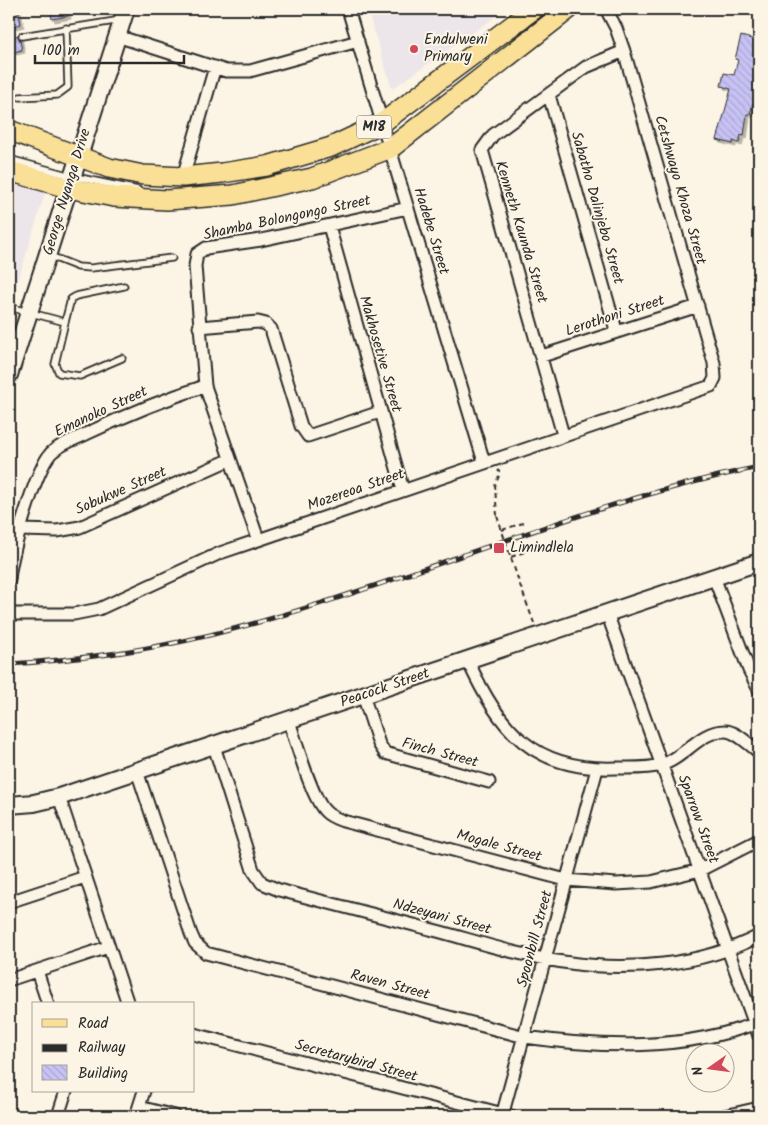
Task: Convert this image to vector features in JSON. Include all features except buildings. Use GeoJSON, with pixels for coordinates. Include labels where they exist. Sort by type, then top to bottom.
{"type":"FeatureCollection","features":[{"type":"Feature","properties":{"kind":"main road","name":"M18"},"geometry":{"type":"LineString","coordinates":[[9,171],[109,168],[185,184],[222,173],[292,159],[331,147],[386,136],[534,9]]}},
{"type":"Feature","properties":{"kind":"main road","name":"M18"},"geometry":{"type":"LineString","coordinates":[[9,130],[76,168],[114,197],[150,200],[233,195],[312,178],[386,136],[569,9]]}},
{"type":"Feature","properties":{"kind":"street","name":"Hadebe Street"},"geometry":{"type":"LineString","coordinates":[[348,9],[408,208],[489,460]]}},
{"type":"Feature","properties":{"kind":"street","name":"Cetshwayo Khoza Street"},"geometry":{"type":"LineString","coordinates":[[606,9],[616,28],[624,51],[698,306],[714,363],[716,378],[714,383]]}},
{"type":"Feature","properties":{"kind":"street","name":"George Nyanga Drive"},"geometry":{"type":"LineString","coordinates":[[9,375],[124,14]]}},
{"type":"Feature","properties":{"kind":"street"},"geometry":{"type":"LineString","coordinates":[[118,36],[238,73],[250,72],[358,41]]}},
{"type":"Feature","properties":{"kind":"street","name":"Kenneth Kaunda Street"},"geometry":{"type":"LineString","coordinates":[[563,435],[482,150],[493,135],[592,63],[624,51]]}},
{"type":"Feature","properties":{"kind":"street"},"geometry":{"type":"LineString","coordinates":[[185,184],[215,67]]}},
{"type":"Feature","properties":{"kind":"street","name":"Sabatho Dalinjebo Street"},"geometry":{"type":"LineString","coordinates":[[549,95],[616,330]]}},
{"type":"Feature","properties":{"kind":"street","name":"Shamba Bolongongo Street"},"geometry":{"type":"LineString","coordinates":[[258,539],[229,460],[205,386],[199,327],[196,259],[201,250],[328,226],[408,208]]}},
{"type":"Feature","properties":{"kind":"street","name":"Makhosetive Street"},"geometry":{"type":"LineString","coordinates":[[328,226],[403,490]]}},
{"type":"Feature","properties":{"kind":"street","name":"Lerothoni Street"},"geometry":{"type":"LineString","coordinates":[[542,356],[616,330],[698,306]]}},
{"type":"Feature","properties":{"kind":"street"},"geometry":{"type":"LineString","coordinates":[[199,327],[258,322],[271,328],[300,426],[308,436],[380,412]]}},
{"type":"Feature","properties":{"kind":"street","name":"Mozereoa Street"},"geometry":{"type":"LineString","coordinates":[[9,614],[88,612],[205,559],[258,539],[563,435],[705,389],[714,383]]}},
{"type":"Feature","properties":{"kind":"street","name":"Emanoko Street"},"geometry":{"type":"LineString","coordinates":[[9,580],[21,530],[41,472],[52,452],[142,409],[205,386]]}},
{"type":"Feature","properties":{"kind":"street","name":"Sobukwe Street"},"geometry":{"type":"LineString","coordinates":[[21,530],[57,531],[80,527],[229,460]]}},
{"type":"Feature","properties":{"kind":"street","name":"Peacock Street"},"geometry":{"type":"LineString","coordinates":[[9,805],[34,803],[59,797],[759,562]]}},
{"type":"Feature","properties":{"kind":"street"},"geometry":{"type":"LineString","coordinates":[[714,577],[748,670],[759,690]]}},
{"type":"Feature","properties":{"kind":"street","name":"Sparrow Street"},"geometry":{"type":"LineString","coordinates":[[607,613],[727,950],[757,1023],[759,1036]]}},
{"type":"Feature","properties":{"kind":"street"},"geometry":{"type":"LineString","coordinates":[[468,661],[497,716],[518,739],[531,749],[557,762],[597,769],[662,765],[707,736],[726,730],[732,732],[759,752]]}},
{"type":"Feature","properties":{"kind":"street","name":"Finch Street"},"geometry":{"type":"LineString","coordinates":[[363,695],[379,744],[385,752],[489,782]]}},
{"type":"Feature","properties":{"kind":"street","name":"Mogale Street"},"geometry":{"type":"LineString","coordinates":[[289,721],[316,796],[325,812],[331,816],[343,821],[566,880],[633,884],[700,870],[759,840]]}},
{"type":"Feature","properties":{"kind":"street","name":"Ndzeyani Street"},"geometry":{"type":"LineString","coordinates":[[214,746],[253,870],[262,883],[288,893],[563,962],[622,966],[688,959],[727,950],[759,936]]}},
{"type":"Feature","properties":{"kind":"street","name":"Spoonbill Street"},"geometry":{"type":"LineString","coordinates":[[505,1116],[524,1037],[597,769]]}},
{"type":"Feature","properties":{"kind":"street","name":"Raven Street"},"geometry":{"type":"LineString","coordinates":[[138,771],[191,934],[200,948],[216,956],[524,1037],[609,1046],[647,1044],[689,1040],[757,1023]]}},
{"type":"Feature","properties":{"kind":"street"},"geometry":{"type":"LineString","coordinates":[[59,797],[127,1002]]}},
{"type":"Feature","properties":{"kind":"street"},"geometry":{"type":"LineString","coordinates":[[9,902],[85,876]]}},
{"type":"Feature","properties":{"kind":"street"},"geometry":{"type":"LineString","coordinates":[[9,980],[108,947]]}},
{"type":"Feature","properties":{"kind":"street"},"geometry":{"type":"LineString","coordinates":[[37,971],[47,1002]]}},
{"type":"Feature","properties":{"kind":"street","name":"Secretarybird Street"},"geometry":{"type":"LineString","coordinates":[[195,1034],[505,1116]]}},
{"type":"Feature","properties":{"kind":"street"},"geometry":{"type":"LineString","coordinates":[[58,1116],[66,1092]]}},
{"type":"Feature","properties":{"kind":"street"},"geometry":{"type":"LineString","coordinates":[[144,1092],[138,1112],[174,1116]]}},
{"type":"Feature","properties":{"kind":"street"},"geometry":{"type":"LineString","coordinates":[[724,1116],[759,1108]]}},
{"type":"Feature","properties":{"kind":"lane"},"geometry":{"type":"LineString","coordinates":[[9,159],[163,183],[227,178],[293,166],[386,136],[545,9]]}},
{"type":"Feature","properties":{"kind":"lane"},"geometry":{"type":"LineString","coordinates":[[22,36],[124,14]]}},
{"type":"Feature","properties":{"kind":"lane"},"geometry":{"type":"LineString","coordinates":[[20,97],[57,95],[68,87],[70,81],[66,28]]}},
{"type":"Feature","properties":{"kind":"lane"},"geometry":{"type":"LineString","coordinates":[[319,168],[362,151]]}},
{"type":"Feature","properties":{"kind":"lane"},"geometry":{"type":"LineString","coordinates":[[76,168],[146,191]]}},
{"type":"Feature","properties":{"kind":"lane"},"geometry":{"type":"LineString","coordinates":[[185,184],[222,189]]}},
{"type":"Feature","properties":{"kind":"lane"},"geometry":{"type":"LineString","coordinates":[[154,192],[162,192]]}},
{"type":"Feature","properties":{"kind":"lane"},"geometry":{"type":"LineString","coordinates":[[48,256],[78,267],[91,268],[172,258]]}},
{"type":"Feature","properties":{"kind":"lane"},"geometry":{"type":"LineString","coordinates":[[122,358],[80,376],[59,374],[55,364],[71,299],[76,296],[124,286]]}},
{"type":"Feature","properties":{"kind":"lane"},"geometry":{"type":"LineString","coordinates":[[9,307],[65,322]]}},
{"type":"Feature","properties":{"kind":"path"},"geometry":{"type":"LineString","coordinates":[[489,460],[500,473],[494,486],[497,516],[538,637]]}},
{"type":"Feature","properties":{"kind":"path"},"geometry":{"type":"LineString","coordinates":[[502,530],[526,522]]}},
{"type":"Feature","properties":{"kind":"path"},"geometry":{"type":"LineString","coordinates":[[511,557],[535,548]]}},
{"type":"Feature","properties":{"kind":"shaded area","name":"Endulweni Primary"},"geometry":{"type":"Polygon","coordinates":[[[367,9],[507,9],[392,89],[367,9]]]}},
{"type":"Feature","properties":{"kind":"shaded area"},"geometry":{"type":"Polygon","coordinates":[[[9,178],[47,187],[9,310],[9,178]]]}},
{"type":"Feature","properties":{"kind":"railway"},"geometry":{"type":"LineString","coordinates":[[9,664],[110,654],[210,635],[348,595],[620,503],[689,483],[759,467]]}},
{"type":"Feature","properties":{"kind":"place","name":"Endulweni Primary"},"geometry":{"type":"Point","coordinates":[414,49]}},
{"type":"Feature","properties":{"kind":"place","name":"Limindlela"},"geometry":{"type":"Point","coordinates":[499,548]}}]}
